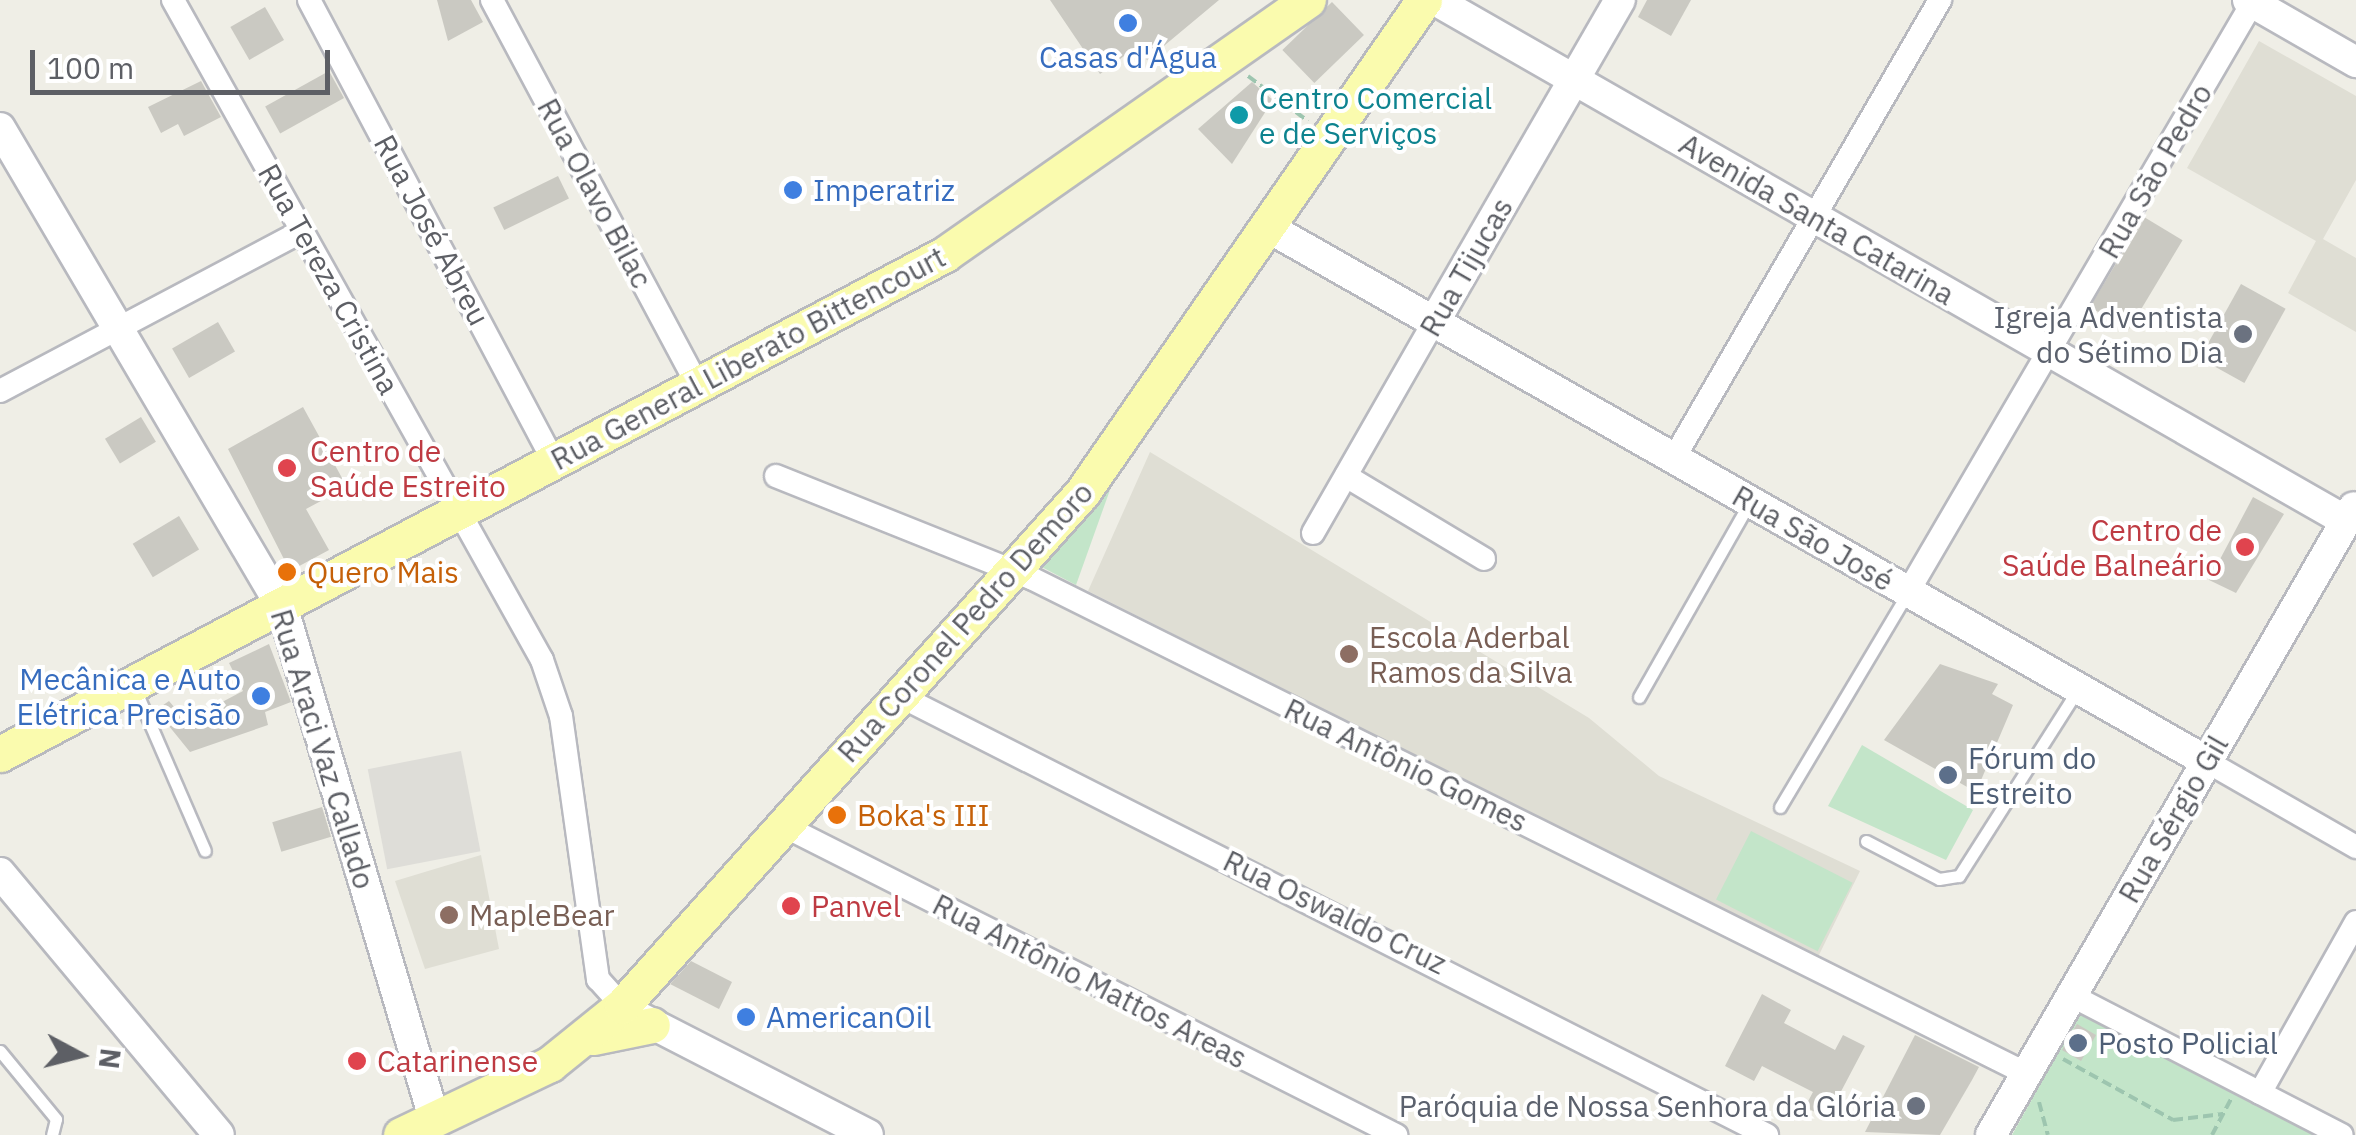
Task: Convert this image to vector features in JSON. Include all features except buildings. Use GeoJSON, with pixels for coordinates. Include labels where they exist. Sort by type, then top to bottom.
{"type":"FeatureCollection","features":[{"type":"Feature","properties":{"kind":"main road","name":"Rua General Liberato Bittencourt"},"geometry":{"type":"LineString","coordinates":[[0,754],[283,609],[945,254],[1228,61],[1308,0]]}},
{"type":"Feature","properties":{"kind":"main road","name":"Rua Coronel Pedro Demoro"},"geometry":{"type":"LineString","coordinates":[[637,1016],[784,826],[1109,458],[1424,0]]}},
{"type":"Feature","properties":{"kind":"main road"},"geometry":{"type":"LineString","coordinates":[[400,1135],[437,1126],[637,1016]]}},
{"type":"Feature","properties":{"kind":"street","name":"Rua Tereza Cristina"},"geometry":{"type":"LineString","coordinates":[[173,0],[553,686],[598,978],[637,1016]]}},
{"type":"Feature","properties":{"kind":"street","name":"Rua José Abreu"},"geometry":{"type":"LineString","coordinates":[[309,0],[554,462]]}},
{"type":"Feature","properties":{"kind":"street","name":"Rua Olavo Bilac"},"geometry":{"type":"LineString","coordinates":[[492,0],[698,385]]}},
{"type":"Feature","properties":{"kind":"street","name":"Avenida Santa Catarina"},"geometry":{"type":"LineString","coordinates":[[1435,0],[2049,351],[2353,517]]}},
{"type":"Feature","properties":{"kind":"street","name":"Rua Tijucas"},"geometry":{"type":"LineString","coordinates":[[1313,533],[1620,0]]}},
{"type":"Feature","properties":{"kind":"street"},"geometry":{"type":"LineString","coordinates":[[1674,458],[1940,0]]}},
{"type":"Feature","properties":{"kind":"street"},"geometry":{"type":"LineString","coordinates":[[2252,1],[2356,62]]}},
{"type":"Feature","properties":{"kind":"street","name":"Rua São Pedro"},"geometry":{"type":"LineString","coordinates":[[1908,592],[2252,1]]}},
{"type":"Feature","properties":{"kind":"street","name":"Rua Araci Vaz Callado"},"geometry":{"type":"LineString","coordinates":[[0,128],[283,609],[437,1126]]}},
{"type":"Feature","properties":{"kind":"street","name":"Rua São José"},"geometry":{"type":"LineString","coordinates":[[1270,229],[2356,847]]}},
{"type":"Feature","properties":{"kind":"street"},"geometry":{"type":"LineString","coordinates":[[0,391],[302,231]]}},
{"type":"Feature","properties":{"kind":"street","name":"Rua Antônio Gomes"},"geometry":{"type":"LineString","coordinates":[[776,476],[1013,571],[2031,1081]]}},
{"type":"Feature","properties":{"kind":"street"},"geometry":{"type":"LineString","coordinates":[[1346,476],[1484,559]]}},
{"type":"Feature","properties":{"kind":"street","name":"Rua Sérgio Gil"},"geometry":{"type":"LineString","coordinates":[[1991,1135],[2031,1081],[2206,761],[2353,517]]}},
{"type":"Feature","properties":{"kind":"street","name":"Rua Oswaldo Cruz"},"geometry":{"type":"LineString","coordinates":[[900,696],[1767,1135]]}},
{"type":"Feature","properties":{"kind":"street","name":"Rua Antônio Mattos Areas"},"geometry":{"type":"LineString","coordinates":[[784,826],[1396,1135]]}},
{"type":"Feature","properties":{"kind":"street"},"geometry":{"type":"LineString","coordinates":[[0,873],[220,1135]]}},
{"type":"Feature","properties":{"kind":"street"},"geometry":{"type":"LineString","coordinates":[[2250,1088],[2356,922]]}},
{"type":"Feature","properties":{"kind":"street"},"geometry":{"type":"LineString","coordinates":[[2084,1002],[2342,1135]]}},
{"type":"Feature","properties":{"kind":"street"},"geometry":{"type":"LineString","coordinates":[[637,1016],[868,1135]]}},
{"type":"Feature","properties":{"kind":"lane"},"geometry":{"type":"LineString","coordinates":[[1639,698],[1750,502]]}},
{"type":"Feature","properties":{"kind":"lane","name":"Rua São Pedro"},"geometry":{"type":"LineString","coordinates":[[1780,807],[1908,592]]}},
{"type":"Feature","properties":{"kind":"lane"},"geometry":{"type":"LineString","coordinates":[[133,685],[205,851]]}},
{"type":"Feature","properties":{"kind":"lane"},"geometry":{"type":"LineString","coordinates":[[1866,840],[1939,879],[1959,876],[2078,689]]}},
{"type":"Feature","properties":{"kind":"lane"},"geometry":{"type":"LineString","coordinates":[[0,1051],[56,1119],[52,1135]]}},
{"type":"Feature","properties":{"kind":"path"},"geometry":{"type":"LineString","coordinates":[[1228,61],[1331,138]]}},
{"type":"Feature","properties":{"kind":"path"},"geometry":{"type":"LineString","coordinates":[[2054,1054],[2174,1120],[2223,1114]]}},
{"type":"Feature","properties":{"kind":"path"},"geometry":{"type":"LineString","coordinates":[[2031,1081],[2048,1135]]}},
{"type":"Feature","properties":{"kind":"path"},"geometry":{"type":"LineString","coordinates":[[2212,1135],[2223,1114],[2250,1088]]}},
{"type":"Feature","properties":{"kind":"shaded area"},"geometry":{"type":"Polygon","coordinates":[[[2259,41],[2356,96],[2356,180],[2323,239],[2356,258],[2356,332],[2288,293],[2316,241],[2187,168],[2259,41]]]}},
{"type":"Feature","properties":{"kind":"shaded area","name":"Escola Aderbal Ramos da Silva"},"geometry":{"type":"Polygon","coordinates":[[[1150,452],[1589,718],[1659,776],[1860,871],[1818,957],[1088,591],[1150,452]]]}},
{"type":"Feature","properties":{"kind":"shaded area"},"geometry":{"type":"Polygon","coordinates":[[[461,751],[480,851],[387,869],[368,769],[461,751]]]}},
{"type":"Feature","properties":{"kind":"shaded area","name":"MapleBear"},"geometry":{"type":"Polygon","coordinates":[[[481,855],[499,949],[425,969],[395,881],[481,855]]]}},
{"type":"Feature","properties":{"kind":"green space"},"geometry":{"type":"Polygon","coordinates":[[[1116,473],[1076,585],[1036,564],[1116,473]]]}},
{"type":"Feature","properties":{"kind":"green space"},"geometry":{"type":"Polygon","coordinates":[[[1862,745],[1973,810],[1946,860],[1828,806],[1862,745]]]}},
{"type":"Feature","properties":{"kind":"green space"},"geometry":{"type":"Polygon","coordinates":[[[1751,831],[1853,883],[1818,951],[1716,900],[1751,831]]]}},
{"type":"Feature","properties":{"kind":"green space"},"geometry":{"type":"Polygon","coordinates":[[[2081,1011],[2318,1135],[2012,1135],[2081,1011]]]}},
{"type":"Feature","properties":{"kind":"place","name":"Casas d'Água"},"geometry":{"type":"Point","coordinates":[1128,23]}},
{"type":"Feature","properties":{"kind":"place","name":"Centro Comercial e de Serviços"},"geometry":{"type":"Point","coordinates":[1239,115]}},
{"type":"Feature","properties":{"kind":"place","name":"Imperatriz"},"geometry":{"type":"Point","coordinates":[793,190]}},
{"type":"Feature","properties":{"kind":"place","name":"Igreja Adventista do Sétimo Dia"},"geometry":{"type":"Point","coordinates":[2243,334]}},
{"type":"Feature","properties":{"kind":"place","name":"Centro de Saúde Estreito"},"geometry":{"type":"Point","coordinates":[287,468]}},
{"type":"Feature","properties":{"kind":"place","name":"Centro de Saúde Balneário"},"geometry":{"type":"Point","coordinates":[2245,547]}},
{"type":"Feature","properties":{"kind":"place","name":"Quero Mais"},"geometry":{"type":"Point","coordinates":[287,572]}},
{"type":"Feature","properties":{"kind":"place","name":"Escola Aderbal Ramos da Silva"},"geometry":{"type":"Point","coordinates":[1349,654]}},
{"type":"Feature","properties":{"kind":"place","name":"Mecânica e Auto Elétrica Precisão"},"geometry":{"type":"Point","coordinates":[261,696]}},
{"type":"Feature","properties":{"kind":"place","name":"Fórum do Estreito"},"geometry":{"type":"Point","coordinates":[1948,775]}},
{"type":"Feature","properties":{"kind":"place","name":"Boka's III"},"geometry":{"type":"Point","coordinates":[837,815]}},
{"type":"Feature","properties":{"kind":"place","name":"Panvel"},"geometry":{"type":"Point","coordinates":[791,906]}},
{"type":"Feature","properties":{"kind":"place","name":"MapleBear"},"geometry":{"type":"Point","coordinates":[449,915]}},
{"type":"Feature","properties":{"kind":"place","name":"AmericanOil"},"geometry":{"type":"Point","coordinates":[746,1017]}},
{"type":"Feature","properties":{"kind":"place","name":"Posto Policial"},"geometry":{"type":"Point","coordinates":[2078,1043]}},
{"type":"Feature","properties":{"kind":"place","name":"Catarinense"},"geometry":{"type":"Point","coordinates":[357,1061]}},
{"type":"Feature","properties":{"kind":"place","name":"Paróquia de Nossa Senhora da Glória"},"geometry":{"type":"Point","coordinates":[1916,1106]}}]}
